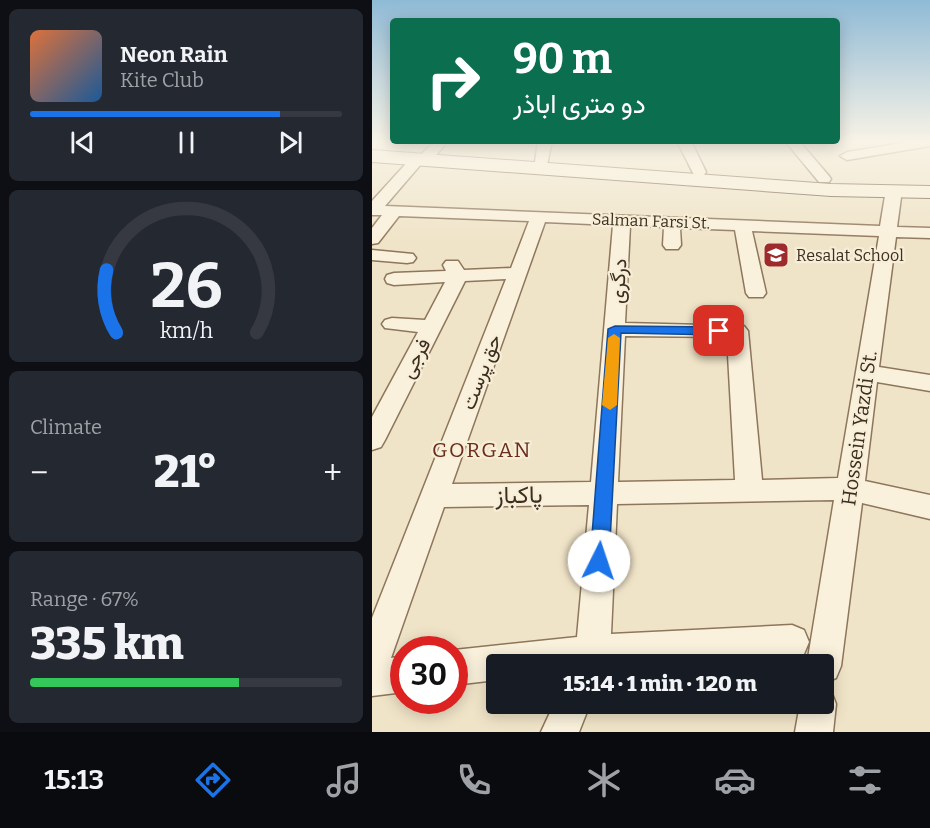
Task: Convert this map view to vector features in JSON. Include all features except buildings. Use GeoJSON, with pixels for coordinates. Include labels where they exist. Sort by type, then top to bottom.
{"type":"FeatureCollection","features":[{"type":"Feature","properties":{"kind":"main road"},"geometry":{"type":"LineString","coordinates":[[656,175],[824,179],[894,190]]}},
{"type":"Feature","properties":{"kind":"main road"},"geometry":{"type":"LineString","coordinates":[[679,175],[831,190],[930,192]]}},
{"type":"Feature","properties":{"kind":"street"},"geometry":{"type":"LineString","coordinates":[[373,210],[406,175]]}},
{"type":"Feature","properties":{"kind":"street"},"geometry":{"type":"LineString","coordinates":[[821,175],[824,179]]}},
{"type":"Feature","properties":{"kind":"street","name":"Hossein Yazdi St."},"geometry":{"type":"LineString","coordinates":[[826,654],[894,190]]}},
{"type":"Feature","properties":{"kind":"street","name":"Salman Farsi St."},"geometry":{"type":"LineString","coordinates":[[373,210],[930,232]]}},
{"type":"Feature","properties":{"kind":"street"},"geometry":{"type":"LineString","coordinates":[[372,239],[394,211]]}},
{"type":"Feature","properties":{"kind":"street","name":"حق پرست"},"geometry":{"type":"LineString","coordinates":[[373,660],[539,217]]}},
{"type":"Feature","properties":{"kind":"street","name":"درگری"},"geometry":{"type":"LineString","coordinates":[[591,654],[622,220]]}},
{"type":"Feature","properties":{"kind":"street"},"geometry":{"type":"LineString","coordinates":[[672,222],[672,245]]}},
{"type":"Feature","properties":{"kind":"street"},"geometry":{"type":"LineString","coordinates":[[742,225],[756,294]]}},
{"type":"Feature","properties":{"kind":"street"},"geometry":{"type":"LineString","coordinates":[[372,255],[407,258]]}},
{"type":"Feature","properties":{"kind":"street"},"geometry":{"type":"LineString","coordinates":[[394,279],[455,271],[518,273]]}},
{"type":"Feature","properties":{"kind":"street","name":"فرجی"},"geometry":{"type":"LineString","coordinates":[[372,440],[431,327],[455,271]]}},
{"type":"Feature","properties":{"kind":"street"},"geometry":{"type":"LineString","coordinates":[[392,324],[431,327]]}},
{"type":"Feature","properties":{"kind":"street"},"geometry":{"type":"LineString","coordinates":[[615,329],[737,331],[750,488]]}},
{"type":"Feature","properties":{"kind":"street"},"geometry":{"type":"LineString","coordinates":[[867,373],[930,382]]}},
{"type":"Feature","properties":{"kind":"street","name":"پاکباز"},"geometry":{"type":"LineString","coordinates":[[434,496],[750,488],[849,489],[930,507]]}},
{"type":"Feature","properties":{"kind":"street"},"geometry":{"type":"LineString","coordinates":[[641,654],[792,642]]}},
{"type":"Feature","properties":{"kind":"street"},"geometry":{"type":"LineString","coordinates":[[373,660],[390,668]]}},
{"type":"Feature","properties":{"kind":"street"},"geometry":{"type":"LineString","coordinates":[[468,667],[486,666]]}},
{"type":"Feature","properties":{"kind":"street"},"geometry":{"type":"LineString","coordinates":[[560,732],[568,714]]}},
{"type":"Feature","properties":{"kind":"street"},"geometry":{"type":"LineString","coordinates":[[814,732],[817,714]]}},
{"type":"Feature","properties":{"kind":"slow traffic"},"geometry":{"type":"LineString","coordinates":[[610,405],[614,338]]}},
{"type":"Feature","properties":{"kind":"place","name":"Resalat School"},"geometry":{"type":"Point","coordinates":[776,255]}},
{"type":"Feature","properties":{"kind":"district","name":"GORGAN"},"geometry":{"type":"Point","coordinates":[482,450]}},
{"type":"Feature","properties":{"kind":"route"},"geometry":{"type":"LineString","coordinates":[[599,561],[615,329],[719,331]]}}]}
